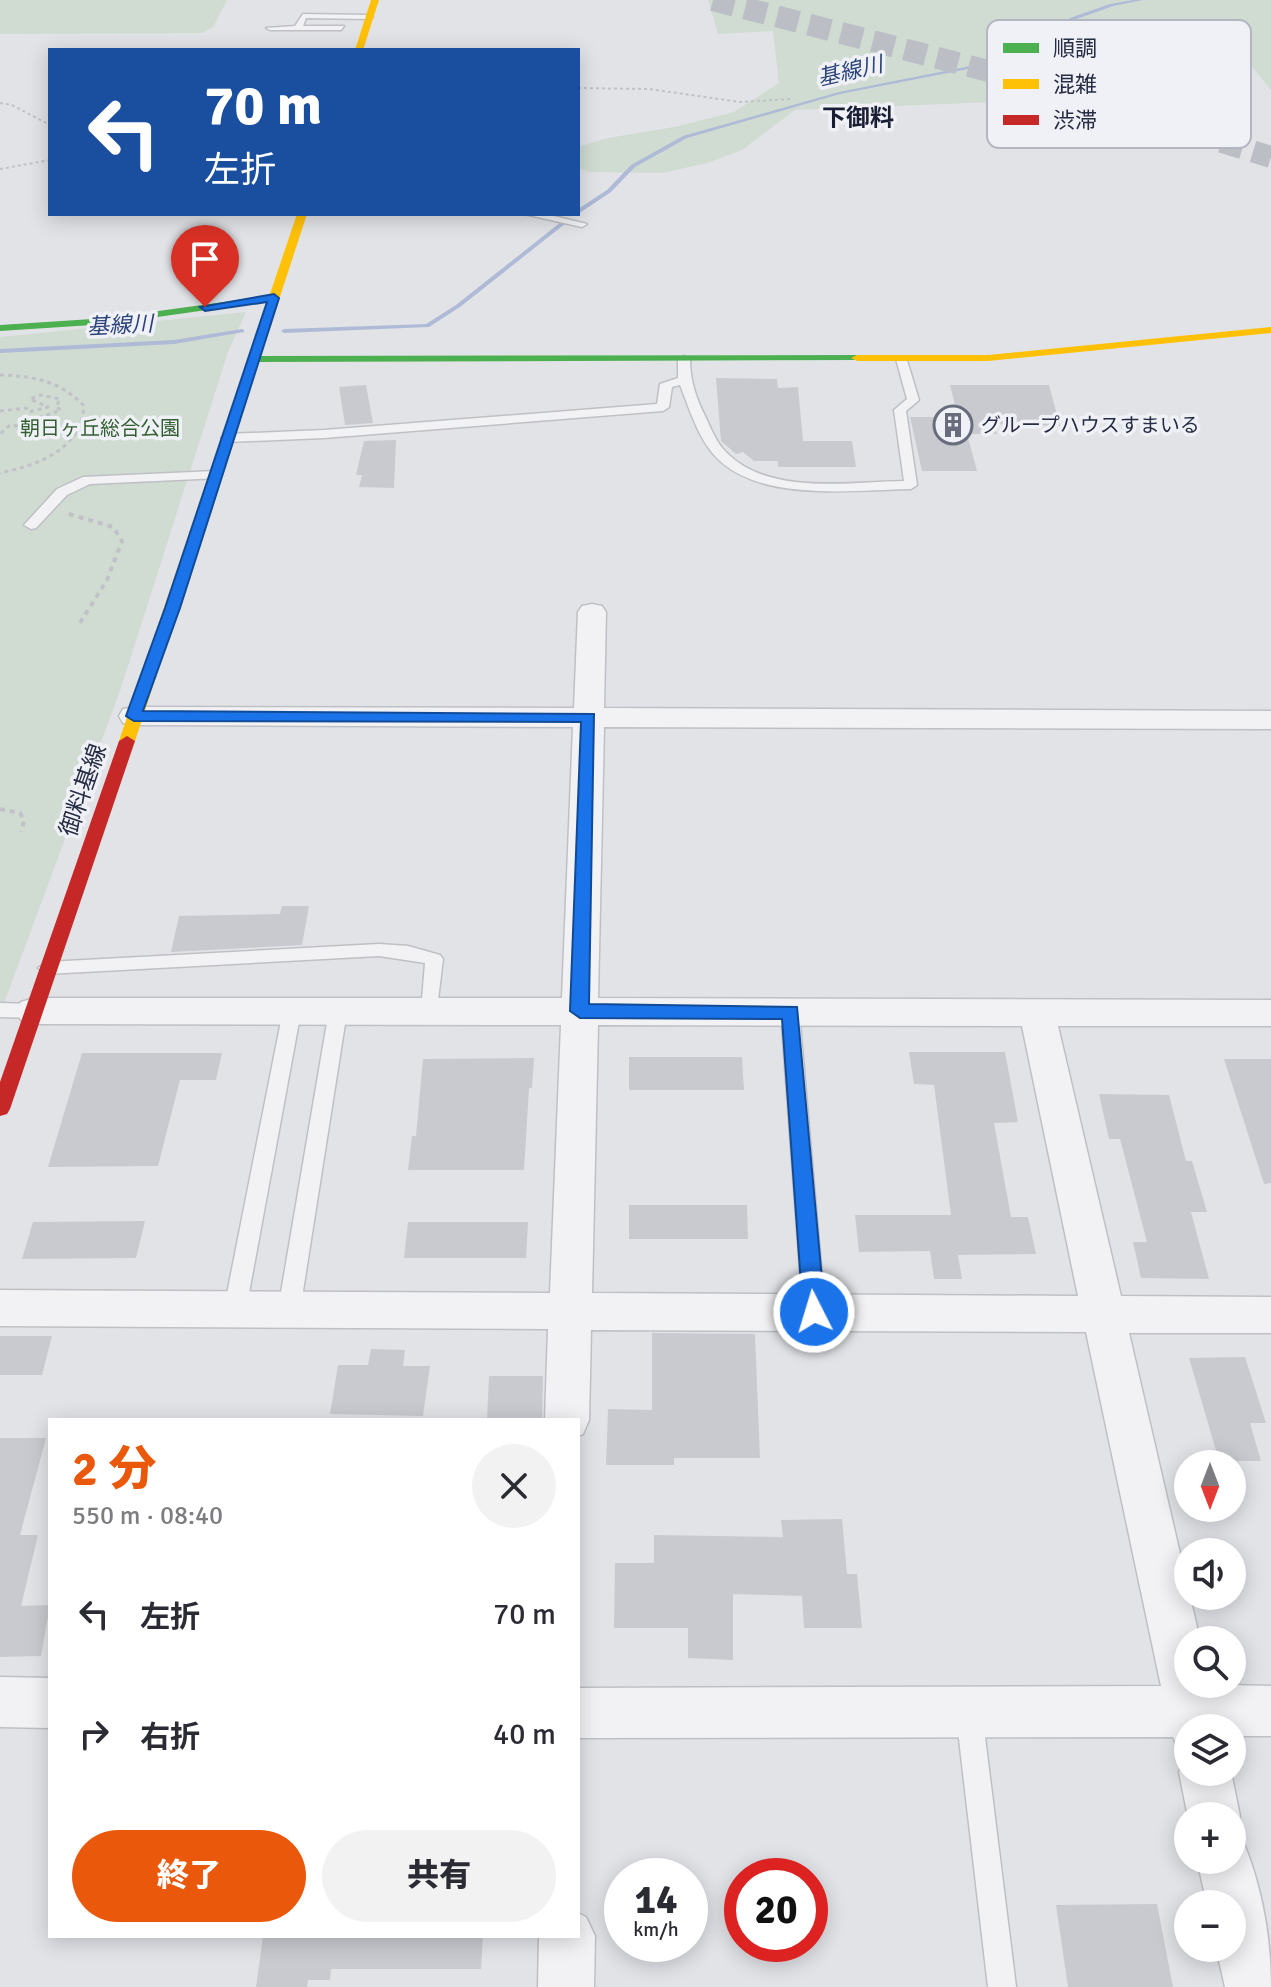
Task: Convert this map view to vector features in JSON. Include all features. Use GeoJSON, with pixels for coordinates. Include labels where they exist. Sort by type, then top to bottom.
{"type":"FeatureCollection","features":[{"type":"Feature","properties":{"kind":"street"},"geometry":{"type":"LineString","coordinates":[[360,48],[372,8]]}},
{"type":"Feature","properties":{"kind":"street","name":"御料基線"},"geometry":{"type":"LineString","coordinates":[[0,1109],[17,1010],[47,968],[301,216]]}},
{"type":"Feature","properties":{"kind":"street"},"geometry":{"type":"LineString","coordinates":[[0,328],[108,321],[274,298]]}},
{"type":"Feature","properties":{"kind":"street"},"geometry":{"type":"LineString","coordinates":[[254,359],[902,359],[1033,355],[1221,332],[1271,330]]}},
{"type":"Feature","properties":{"kind":"street"},"geometry":{"type":"LineString","coordinates":[[567,1418],[592,612]]}},
{"type":"Feature","properties":{"kind":"street"},"geometry":{"type":"LineString","coordinates":[[134,716],[1271,720]]}},
{"type":"Feature","properties":{"kind":"street"},"geometry":{"type":"LineString","coordinates":[[17,1010],[1271,1013]]}},
{"type":"Feature","properties":{"kind":"street"},"geometry":{"type":"LineString","coordinates":[[1037,1013],[1192,1714]]}},
{"type":"Feature","properties":{"kind":"street"},"geometry":{"type":"LineString","coordinates":[[0,1308],[1271,1315]]}},
{"type":"Feature","properties":{"kind":"street"},"geometry":{"type":"LineString","coordinates":[[0,1702],[48,1703]]}},
{"type":"Feature","properties":{"kind":"street"},"geometry":{"type":"LineString","coordinates":[[580,1713],[969,1710],[1174,1719]]}},
{"type":"Feature","properties":{"kind":"street"},"geometry":{"type":"LineString","coordinates":[[1245,1714],[1271,1711]]}},
{"type":"Feature","properties":{"kind":"street"},"geometry":{"type":"LineString","coordinates":[[1227,1874],[1253,1987]]}},
{"type":"Feature","properties":{"kind":"street"},"geometry":{"type":"LineString","coordinates":[[566,1987],[567,1938]]}},
{"type":"Feature","properties":{"kind":"lane"},"geometry":{"type":"LineString","coordinates":[[298,28],[303,16],[328,16],[372,8]]}},
{"type":"Feature","properties":{"kind":"lane"},"geometry":{"type":"LineString","coordinates":[[328,16],[334,9]]}},
{"type":"Feature","properties":{"kind":"lane"},"geometry":{"type":"LineString","coordinates":[[270,28],[341,28]]}},
{"type":"Feature","properties":{"kind":"lane"},"geometry":{"type":"LineString","coordinates":[[540,216],[582,224]]}},
{"type":"Feature","properties":{"kind":"lane"},"geometry":{"type":"LineString","coordinates":[[684,359],[684,381],[704,426],[725,458],[755,477],[805,485],[911,485],[900,410],[913,400],[902,359]]}},
{"type":"Feature","properties":{"kind":"lane"},"geometry":{"type":"LineString","coordinates":[[227,438],[324,434],[663,407],[666,384],[684,381]]}},
{"type":"Feature","properties":{"kind":"lane"},"geometry":{"type":"LineString","coordinates":[[31,525],[62,492],[88,480],[215,475]]}},
{"type":"Feature","properties":{"kind":"lane"},"geometry":{"type":"LineString","coordinates":[[47,968],[379,950],[408,952],[434,959],[430,1011]]}},
{"type":"Feature","properties":{"kind":"lane"},"geometry":{"type":"LineString","coordinates":[[235,1309],[292,1011]]}},
{"type":"Feature","properties":{"kind":"lane"},"geometry":{"type":"LineString","coordinates":[[289,1310],[338,1011]]}},
{"type":"Feature","properties":{"kind":"lane"},"geometry":{"type":"LineString","coordinates":[[790,1012],[814,1312]]}},
{"type":"Feature","properties":{"kind":"lane"},"geometry":{"type":"LineString","coordinates":[[969,1710],[1002,1987]]}},
{"type":"Feature","properties":{"kind":"path"},"geometry":{"type":"LineString","coordinates":[[580,88],[649,89],[740,102],[791,99]]}},
{"type":"Feature","properties":{"kind":"path"},"geometry":{"type":"LineString","coordinates":[[0,103],[12,105],[48,124]]}},
{"type":"Feature","properties":{"kind":"path"},"geometry":{"type":"LineString","coordinates":[[0,169],[48,160]]}},
{"type":"Feature","properties":{"kind":"path"},"geometry":{"type":"LineString","coordinates":[[0,375],[49,380],[72,391],[84,406],[83,424],[69,442],[43,459],[0,473]]}},
{"type":"Feature","properties":{"kind":"path"},"geometry":{"type":"LineString","coordinates":[[0,434],[10,425],[27,427],[26,422],[61,410],[56,407],[60,399],[72,391]]}},
{"type":"Feature","properties":{"kind":"path"},"geometry":{"type":"LineString","coordinates":[[0,411],[26,408],[29,412],[38,412],[48,407],[30,399],[41,395],[60,399]]}},
{"type":"Feature","properties":{"kind":"path"},"geometry":{"type":"LineString","coordinates":[[46,507],[113,527],[122,541],[107,580],[78,626]]}},
{"type":"Feature","properties":{"kind":"path"},"geometry":{"type":"LineString","coordinates":[[0,809],[20,813],[24,821],[21,832]]}},
{"type":"Feature","properties":{"kind":"green space"},"geometry":{"type":"Polygon","coordinates":[[[0,0],[227,0],[213,27],[202,33],[0,34],[0,0]]]}},
{"type":"Feature","properties":{"kind":"green space"},"geometry":{"type":"Polygon","coordinates":[[[708,0],[1271,0],[1271,90],[1251,65],[1251,20],[987,20],[987,102],[795,110],[742,150],[707,163],[662,173],[590,172],[580,169],[580,146],[734,112],[779,83],[773,31],[718,34],[708,0]]]}},
{"type":"Feature","properties":{"kind":"green space","name":"朝日ヶ丘総合公園"},"geometry":{"type":"Polygon","coordinates":[[[246,312],[228,352],[121,688],[0,1014],[0,337],[246,312]]]}},
{"type":"Feature","properties":{"kind":"building"},"geometry":{"type":"Polygon","coordinates":[[[716,378],[777,379],[778,388],[798,387],[803,441],[852,441],[856,467],[778,467],[778,461],[754,461],[743,452],[736,454],[721,441],[716,378]]]}},
{"type":"Feature","properties":{"kind":"building"},"geometry":{"type":"Polygon","coordinates":[[[366,385],[373,423],[345,425],[339,387],[366,385]]]}},
{"type":"Feature","properties":{"kind":"building","name":"グループハウスすまいる"},"geometry":{"type":"Polygon","coordinates":[[[950,385],[1049,385],[1060,426],[994,424],[997,434],[967,434],[977,471],[922,471],[910,417],[958,417],[950,385]]]}},
{"type":"Feature","properties":{"kind":"building"},"geometry":{"type":"Polygon","coordinates":[[[396,440],[394,488],[359,487],[362,475],[356,475],[364,441],[396,440]]]}},
{"type":"Feature","properties":{"kind":"building"},"geometry":{"type":"Polygon","coordinates":[[[282,906],[309,906],[302,945],[171,952],[179,916],[280,914],[282,906]]]}},
{"type":"Feature","properties":{"kind":"building"},"geometry":{"type":"Polygon","coordinates":[[[909,1052],[1005,1052],[1018,1122],[994,1123],[1011,1217],[1028,1217],[1036,1254],[958,1255],[962,1279],[934,1279],[930,1251],[859,1252],[855,1215],[951,1215],[934,1085],[914,1084],[909,1052]]]}},
{"type":"Feature","properties":{"kind":"building"},"geometry":{"type":"Polygon","coordinates":[[[82,1053],[222,1053],[216,1080],[180,1080],[158,1166],[48,1167],[82,1053]]]}},
{"type":"Feature","properties":{"kind":"building"},"geometry":{"type":"Polygon","coordinates":[[[629,1057],[742,1057],[744,1090],[629,1090],[629,1057]]]}},
{"type":"Feature","properties":{"kind":"building"},"geometry":{"type":"Polygon","coordinates":[[[534,1058],[524,1170],[408,1170],[412,1136],[416,1136],[423,1059],[534,1058]]]}},
{"type":"Feature","properties":{"kind":"building"},"geometry":{"type":"Polygon","coordinates":[[[1224,1059],[1271,1059],[1271,1183],[1264,1184],[1224,1059]]]}},
{"type":"Feature","properties":{"kind":"building"},"geometry":{"type":"Polygon","coordinates":[[[1099,1094],[1169,1095],[1186,1161],[1192,1161],[1207,1212],[1191,1212],[1209,1279],[1141,1278],[1133,1242],[1147,1242],[1120,1139],[1109,1139],[1099,1094]]]}},
{"type":"Feature","properties":{"kind":"building"},"geometry":{"type":"Polygon","coordinates":[[[629,1205],[747,1205],[748,1239],[629,1239],[629,1205]]]}},
{"type":"Feature","properties":{"kind":"building"},"geometry":{"type":"Polygon","coordinates":[[[145,1221],[136,1258],[22,1259],[33,1222],[145,1221]]]}},
{"type":"Feature","properties":{"kind":"building"},"geometry":{"type":"Polygon","coordinates":[[[408,1222],[528,1222],[526,1258],[404,1258],[408,1222]]]}},
{"type":"Feature","properties":{"kind":"building"},"geometry":{"type":"Polygon","coordinates":[[[652,1333],[755,1334],[760,1458],[674,1458],[674,1465],[606,1465],[608,1409],[652,1410],[652,1333]]]}},
{"type":"Feature","properties":{"kind":"building"},"geometry":{"type":"Polygon","coordinates":[[[0,1336],[52,1336],[42,1375],[0,1375],[0,1336]]]}},
{"type":"Feature","properties":{"kind":"building"},"geometry":{"type":"Polygon","coordinates":[[[371,1349],[405,1350],[403,1366],[430,1366],[423,1416],[330,1414],[338,1365],[368,1365],[371,1349]]]}},
{"type":"Feature","properties":{"kind":"building"},"geometry":{"type":"Polygon","coordinates":[[[1245,1357],[1266,1423],[1250,1423],[1261,1461],[1246,1461],[1246,1450],[1216,1450],[1189,1358],[1245,1357]]]}},
{"type":"Feature","properties":{"kind":"building"},"geometry":{"type":"Polygon","coordinates":[[[489,1376],[543,1376],[542,1418],[487,1418],[489,1376]]]}},
{"type":"Feature","properties":{"kind":"building"},"geometry":{"type":"Polygon","coordinates":[[[0,1438],[46,1438],[20,1535],[38,1535],[21,1606],[48,1605],[41,1656],[0,1657],[0,1438]]]}},
{"type":"Feature","properties":{"kind":"building"},"geometry":{"type":"Polygon","coordinates":[[[842,1519],[847,1574],[857,1574],[862,1628],[804,1628],[802,1596],[733,1594],[733,1660],[688,1658],[688,1628],[614,1628],[615,1563],[654,1563],[654,1535],[783,1537],[781,1520],[842,1519]]]}},
{"type":"Feature","properties":{"kind":"building"},"geometry":{"type":"Polygon","coordinates":[[[1157,1904],[1173,1987],[1068,1987],[1056,1905],[1157,1904]]]}},
{"type":"Feature","properties":{"kind":"building"},"geometry":{"type":"Polygon","coordinates":[[[263,1938],[483,1938],[481,1969],[331,1969],[330,1980],[308,1980],[307,1987],[256,1987],[263,1938]]]}},
{"type":"Feature","properties":{"kind":"waterway","name":"基線川"},"geometry":{"type":"LineString","coordinates":[[1071,20],[1112,5],[1141,0]]}},
{"type":"Feature","properties":{"kind":"waterway","name":"基線川"},"geometry":{"type":"LineString","coordinates":[[580,211],[609,191],[633,166],[685,137],[839,93],[987,64]]}},
{"type":"Feature","properties":{"kind":"waterway","name":"基線川"},"geometry":{"type":"LineString","coordinates":[[284,331],[427,326],[458,306],[563,223]]}},
{"type":"Feature","properties":{"kind":"waterway","name":"基線川"},"geometry":{"type":"LineString","coordinates":[[0,351],[174,342],[242,331]]}},
{"type":"Feature","properties":{"kind":"tunnel"},"geometry":{"type":"LineString","coordinates":[[713,0],[987,71]]}},
{"type":"Feature","properties":{"kind":"tunnel"},"geometry":{"type":"LineString","coordinates":[[1242,148],[1271,157]]}},
{"type":"Feature","properties":{"kind":"traffic: fast"},"geometry":{"type":"LineString","coordinates":[[0,328],[108,321],[274,298]]}},
{"type":"Feature","properties":{"kind":"traffic: fast"},"geometry":{"type":"LineString","coordinates":[[254,359],[857,358]]}},
{"type":"Feature","properties":{"kind":"traffic: slow"},"geometry":{"type":"LineString","coordinates":[[360,48],[375,0]]}},
{"type":"Feature","properties":{"kind":"traffic: slow"},"geometry":{"type":"LineString","coordinates":[[127,741],[301,216]]}},
{"type":"Feature","properties":{"kind":"traffic: slow"},"geometry":{"type":"LineString","coordinates":[[857,358],[988,358],[1271,330]]}},
{"type":"Feature","properties":{"kind":"traffic: jam"},"geometry":{"type":"LineString","coordinates":[[0,1109],[127,741]]}},
{"type":"Feature","properties":{"kind":"place","name":"グループハウスすまいる"},"geometry":{"type":"Point","coordinates":[953,425]}},
{"type":"Feature","properties":{"kind":"district","name":"下御料"},"geometry":{"type":"Point","coordinates":[858,118]}},
{"type":"Feature","properties":{"kind":"route"},"geometry":{"type":"LineString","coordinates":[[205,307],[274,298],[173,608],[134,716],[589,717],[580,1011],[790,1012],[814,1312]]}}]}
